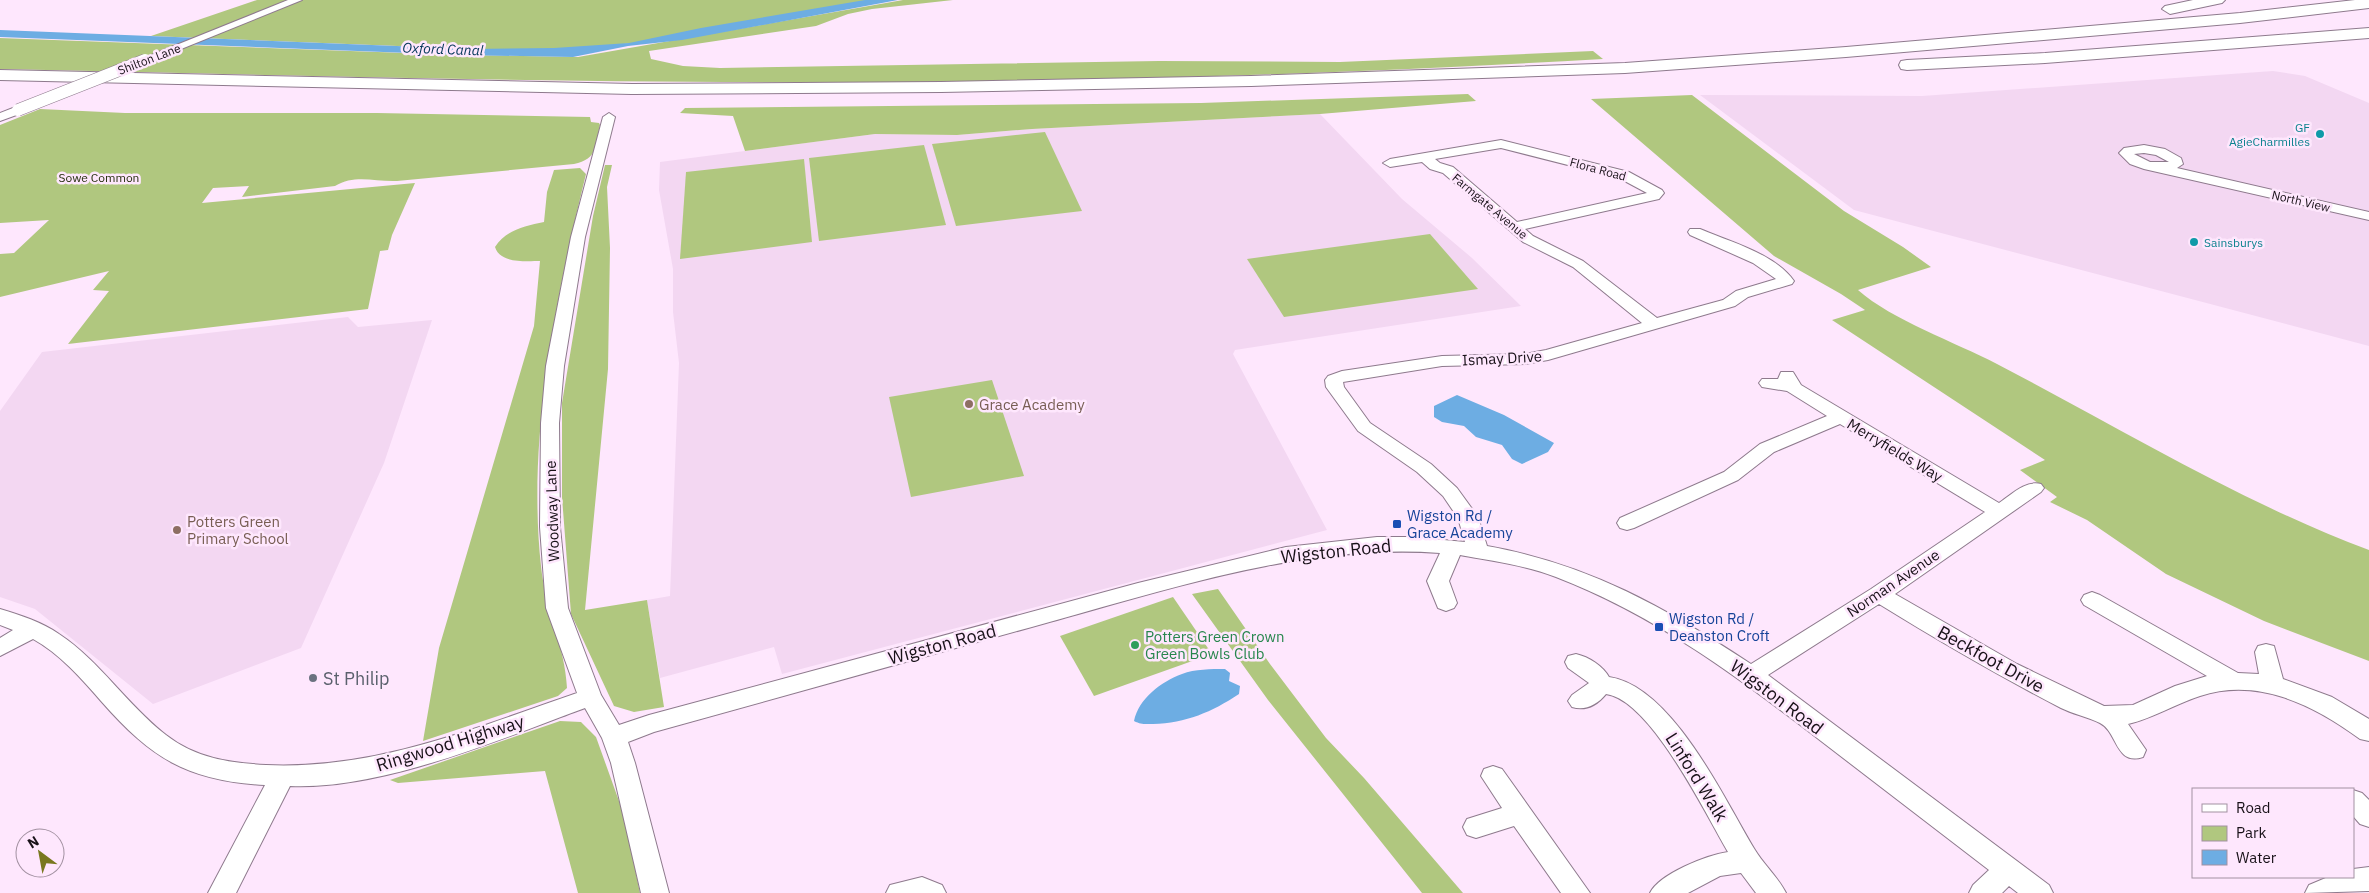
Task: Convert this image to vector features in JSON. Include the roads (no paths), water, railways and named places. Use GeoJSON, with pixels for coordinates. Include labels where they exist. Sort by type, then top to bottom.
{"type":"FeatureCollection","features":[{"type":"Feature","properties":{"kind":"highway"},"geometry":{"type":"LineString","coordinates":[[1629,74],[2037,28],[2224,1]]}},
{"type":"Feature","properties":{"kind":"highway"},"geometry":{"type":"LineString","coordinates":[[1629,74],[1846,52],[2230,19],[2369,3]]}},
{"type":"Feature","properties":{"kind":"highway"},"geometry":{"type":"LineString","coordinates":[[0,87],[623,99],[936,100],[1264,93],[1629,74],[2066,46],[2261,27],[2369,14]]}},
{"type":"Feature","properties":{"kind":"highway"},"geometry":{"type":"LineString","coordinates":[[1888,66],[2045,58],[2369,33]]}},
{"type":"Feature","properties":{"kind":"highway"},"geometry":{"type":"LineString","coordinates":[[0,75],[662,89],[940,87],[1849,68]]}},
{"type":"Feature","properties":{"kind":"street","name":"Shilton Lane"},"geometry":{"type":"LineString","coordinates":[[0,117],[297,0]]}},
{"type":"Feature","properties":{"kind":"street","name":"Woodway Lane"},"geometry":{"type":"LineString","coordinates":[[609,117],[578,237],[555,366],[550,422],[550,527],[557,608],[590,697],[614,738],[623,764],[655,893]]}},
{"type":"Feature","properties":{"kind":"street","name":"Flora Road"},"geometry":{"type":"LineString","coordinates":[[1390,163],[1501,144],[1624,175],[1657,193],[1654,196],[1514,227]]}},
{"type":"Feature","properties":{"kind":"street"},"geometry":{"type":"LineString","coordinates":[[2136,149],[2150,150],[2176,161],[2176,164],[2169,167],[2153,167],[2131,159],[2126,153],[2136,149]]}},
{"type":"Feature","properties":{"kind":"street","name":"Farmgate Avenue"},"geometry":{"type":"LineString","coordinates":[[1426,158],[1435,166],[1448,170],[1531,241],[1576,263],[1653,323]]}},
{"type":"Feature","properties":{"kind":"street","name":"North View"},"geometry":{"type":"LineString","coordinates":[[2176,161],[2234,186]]}},
{"type":"Feature","properties":{"kind":"street","name":"North View"},"geometry":{"type":"LineString","coordinates":[[2153,167],[2369,216]]}},
{"type":"Feature","properties":{"kind":"street","name":"Ismay Drive"},"geometry":{"type":"LineString","coordinates":[[1478,552],[1468,517],[1450,492],[1424,468],[1364,427],[1335,386],[1334,380],[1342,376],[1442,361],[1525,359],[1548,355],[1729,302],[1742,294],[1786,281],[1781,275],[1748,254],[1695,232]]}},
{"type":"Feature","properties":{"kind":"street","name":"Merryfields Way"},"geometry":{"type":"LineString","coordinates":[[1768,383],[1789,381],[1841,417],[1999,512]]}},
{"type":"Feature","properties":{"kind":"street"},"geometry":{"type":"LineString","coordinates":[[1627,522],[1731,476],[1767,448],[1841,417]]}},
{"type":"Feature","properties":{"kind":"street","name":"Norman Avenue"},"geometry":{"type":"LineString","coordinates":[[1751,675],[1879,594],[2034,488]]}},
{"type":"Feature","properties":{"kind":"street","name":"Wigston Road"},"geometry":{"type":"LineString","coordinates":[[614,738],[668,719],[1138,590],[1286,554],[1377,544],[1453,547],[1510,557],[1561,571],[1622,596],[1694,637],[1751,675],[2039,893]]}},
{"type":"Feature","properties":{"kind":"street"},"geometry":{"type":"LineString","coordinates":[[1446,603],[1438,581],[1453,547]]}},
{"type":"Feature","properties":{"kind":"street","name":"Beckfoot Drive"},"geometry":{"type":"LineString","coordinates":[[1879,594],[1968,649],[2072,702],[2108,715],[2119,717],[2138,713],[2171,697],[2208,684],[2232,680],[2273,685],[2319,703],[2369,732]]}},
{"type":"Feature","properties":{"kind":"street","name":"Beckfoot Drive"},"geometry":{"type":"LineString","coordinates":[[2092,600],[2232,680]]}},
{"type":"Feature","properties":{"kind":"street","name":"Ringwood Highway"},"geometry":{"type":"LineString","coordinates":[[0,617],[33,629],[52,640],[70,654],[133,720],[170,751],[190,762],[212,769],[281,778],[354,771],[391,764],[432,752],[590,697]]}},
{"type":"Feature","properties":{"kind":"street"},"geometry":{"type":"LineString","coordinates":[[0,648],[33,629]]}},
{"type":"Feature","properties":{"kind":"street"},"geometry":{"type":"LineString","coordinates":[[2266,652],[2273,685]]}},
{"type":"Feature","properties":{"kind":"street"},"geometry":{"type":"LineString","coordinates":[[1576,662],[1597,676],[1601,685],[1593,694],[1580,701]]}},
{"type":"Feature","properties":{"kind":"street","name":"Linford Walk"},"geometry":{"type":"LineString","coordinates":[[1601,685],[1620,688],[1666,727],[1680,746],[1747,861],[1772,893]]}},
{"type":"Feature","properties":{"kind":"street"},"geometry":{"type":"LineString","coordinates":[[2108,715],[2134,750]]}},
{"type":"Feature","properties":{"kind":"street"},"geometry":{"type":"LineString","coordinates":[[1492,776],[1576,893]]}},
{"type":"Feature","properties":{"kind":"street"},"geometry":{"type":"LineString","coordinates":[[222,893],[281,778]]}},
{"type":"Feature","properties":{"kind":"street"},"geometry":{"type":"LineString","coordinates":[[2354,801],[2369,816]]}},
{"type":"Feature","properties":{"kind":"street"},"geometry":{"type":"LineString","coordinates":[[1476,827],[1518,814]]}},
{"type":"Feature","properties":{"kind":"street"},"geometry":{"type":"LineString","coordinates":[[1664,893],[1699,873],[1718,865],[1747,861]]}},
{"type":"Feature","properties":{"kind":"street"},"geometry":{"type":"LineString","coordinates":[[1983,893],[2008,870]]}},
{"type":"Feature","properties":{"kind":"street"},"geometry":{"type":"LineString","coordinates":[[2319,893],[2344,882],[2369,879]]}},
{"type":"Feature","properties":{"kind":"street"},"geometry":{"type":"LineString","coordinates":[[900,893],[922,889],[932,893]]}},
{"type":"Feature","properties":{"kind":"water","name":"Oxford Canal"},"geometry":{"type":"Polygon","coordinates":[[[865,0],[898,0],[682,40],[628,46],[573,57],[461,55],[0,37],[0,30],[471,49],[554,48],[629,43],[701,28],[865,0]]]}},
{"type":"Feature","properties":{"kind":"water"},"geometry":{"type":"Polygon","coordinates":[[[1457,395],[1504,415],[1554,443],[1548,452],[1522,464],[1512,459],[1502,445],[1476,437],[1464,426],[1442,422],[1434,417],[1434,406],[1457,395]]]}},
{"type":"Feature","properties":{"kind":"water"},"geometry":{"type":"Polygon","coordinates":[[[1225,669],[1230,673],[1229,681],[1240,686],[1239,694],[1229,700],[1209,711],[1188,719],[1146,724],[1134,721],[1146,698],[1166,681],[1192,671],[1225,669]]]}},
{"type":"Feature","properties":{"kind":"place","name":"GF AgieCharmilles"},"geometry":{"type":"Point","coordinates":[2320,134]}},
{"type":"Feature","properties":{"kind":"place","name":"Sainsburys"},"geometry":{"type":"Point","coordinates":[2194,242]}},
{"type":"Feature","properties":{"kind":"place","name":"Grace Academy"},"geometry":{"type":"Point","coordinates":[969,404]}},
{"type":"Feature","properties":{"kind":"place","name":"Wigston Rd / Grace Academy"},"geometry":{"type":"Point","coordinates":[1397,524]}},
{"type":"Feature","properties":{"kind":"place","name":"Potters Green Primary School"},"geometry":{"type":"Point","coordinates":[177,530]}},
{"type":"Feature","properties":{"kind":"place","name":"Wigston Rd / Deanston Croft"},"geometry":{"type":"Point","coordinates":[1659,627]}},
{"type":"Feature","properties":{"kind":"place","name":"Potters Green Crown Green Bowls Club"},"geometry":{"type":"Point","coordinates":[1135,645]}},
{"type":"Feature","properties":{"kind":"place","name":"St Philip"},"geometry":{"type":"Point","coordinates":[313,678]}},
{"type":"Feature","properties":{"kind":"park label","name":"Sowe Common"},"geometry":{"type":"Point","coordinates":[99,177]}}]}
